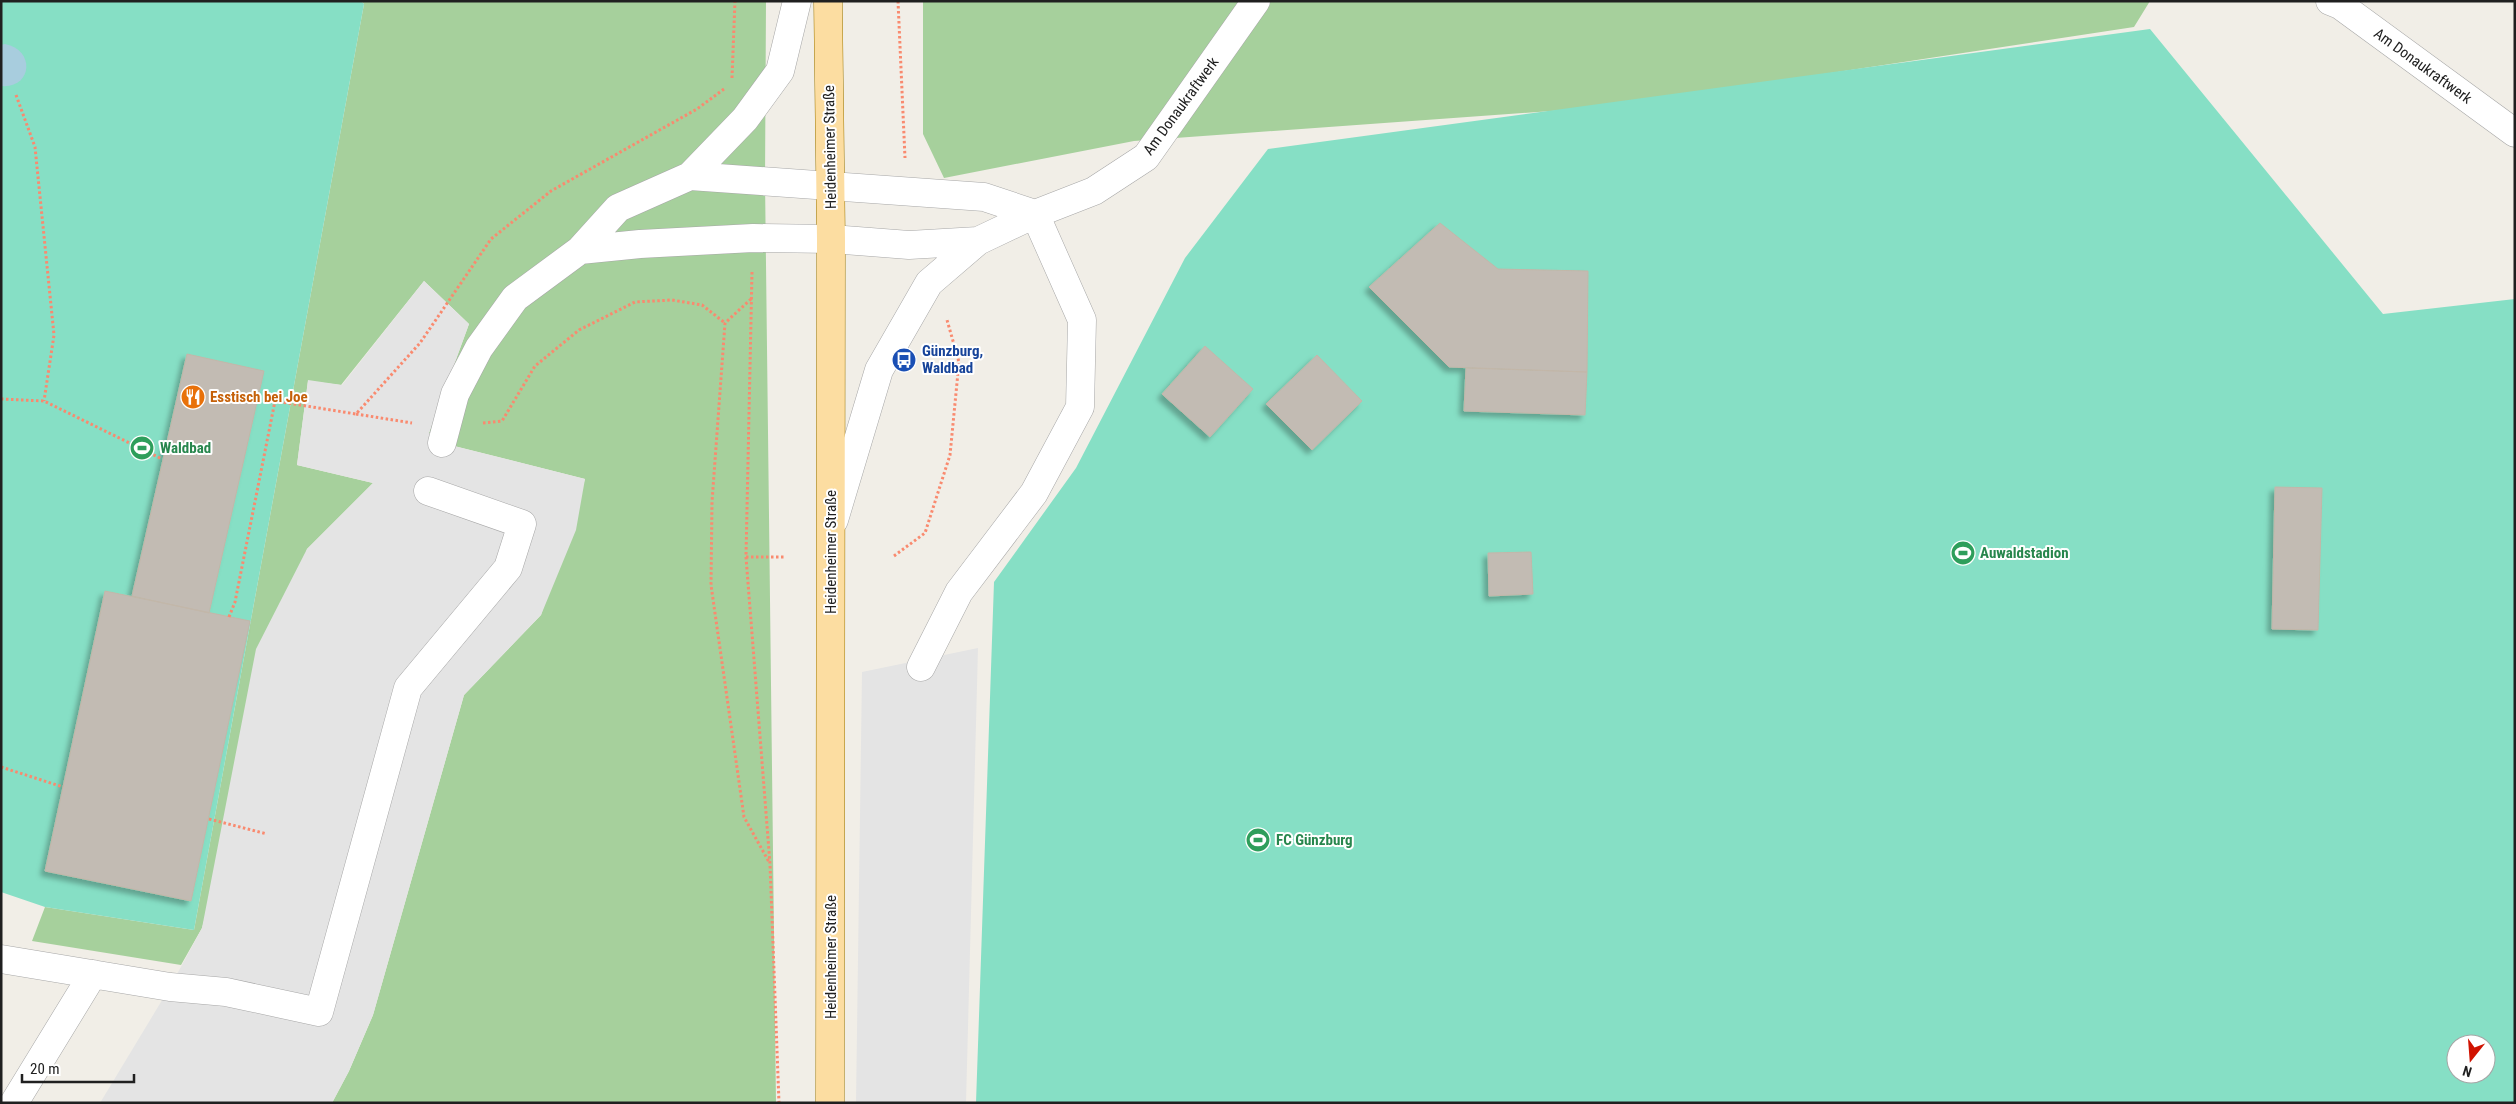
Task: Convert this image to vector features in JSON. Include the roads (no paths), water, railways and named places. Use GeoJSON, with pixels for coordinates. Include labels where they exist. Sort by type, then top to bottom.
{"type":"FeatureCollection","features":[{"type":"Feature","properties":{"kind":"main road","name":"Heidenheimer Straße"},"geometry":{"type":"LineString","coordinates":[[828,1],[831,239],[830,1103]]}},
{"type":"Feature","properties":{"kind":"street"},"geometry":{"type":"LineString","coordinates":[[443,435],[455,394],[479,348],[516,298],[580,250],[618,208],[690,176],[746,119],[780,71],[797,1]]}},
{"type":"Feature","properties":{"kind":"street","name":"Am Donaukraftwerk"},"geometry":{"type":"LineString","coordinates":[[580,250],[640,244],[743,239],[831,239],[909,245],[978,241],[1035,214],[1094,191],[1146,157],[1256,1]]}},
{"type":"Feature","properties":{"kind":"street","name":"Am Donaukraftwerk"},"geometry":{"type":"LineString","coordinates":[[2330,1],[2340,5],[2515,133]]}},
{"type":"Feature","properties":{"kind":"street"},"geometry":{"type":"LineString","coordinates":[[690,176],[984,197],[1035,214],[1082,320],[1080,407],[1034,493],[958,592],[921,667]]}},
{"type":"Feature","properties":{"kind":"street"},"geometry":{"type":"LineString","coordinates":[[831,528],[878,370],[929,283],[978,241]]}},
{"type":"Feature","properties":{"kind":"street"},"geometry":{"type":"LineString","coordinates":[[1,959],[170,987],[226,992],[319,1012],[408,688],[508,568],[522,524],[428,491]]}},
{"type":"Feature","properties":{"kind":"street"},"geometry":{"type":"LineString","coordinates":[[14,1103],[93,974]]}},
{"type":"Feature","properties":{"kind":"water"},"geometry":{"type":"Polygon","coordinates":[[[5,44],[15,48],[22,54],[26,61],[26,68],[24,76],[19,82],[1,86],[1,45],[5,44]]]}},
{"type":"Feature","properties":{"kind":"place","name":"Günzburg, Waldbad"},"geometry":{"type":"Point","coordinates":[904,360]}},
{"type":"Feature","properties":{"kind":"place","name":"Esstisch bei Joe"},"geometry":{"type":"Point","coordinates":[193,397]}},
{"type":"Feature","properties":{"kind":"place","name":"Waldbad"},"geometry":{"type":"Point","coordinates":[142,448]}},
{"type":"Feature","properties":{"kind":"place","name":"Auwaldstadion"},"geometry":{"type":"Point","coordinates":[1963,553]}},
{"type":"Feature","properties":{"kind":"place","name":"FC Günzburg"},"geometry":{"type":"Point","coordinates":[1258,840]}}]}
